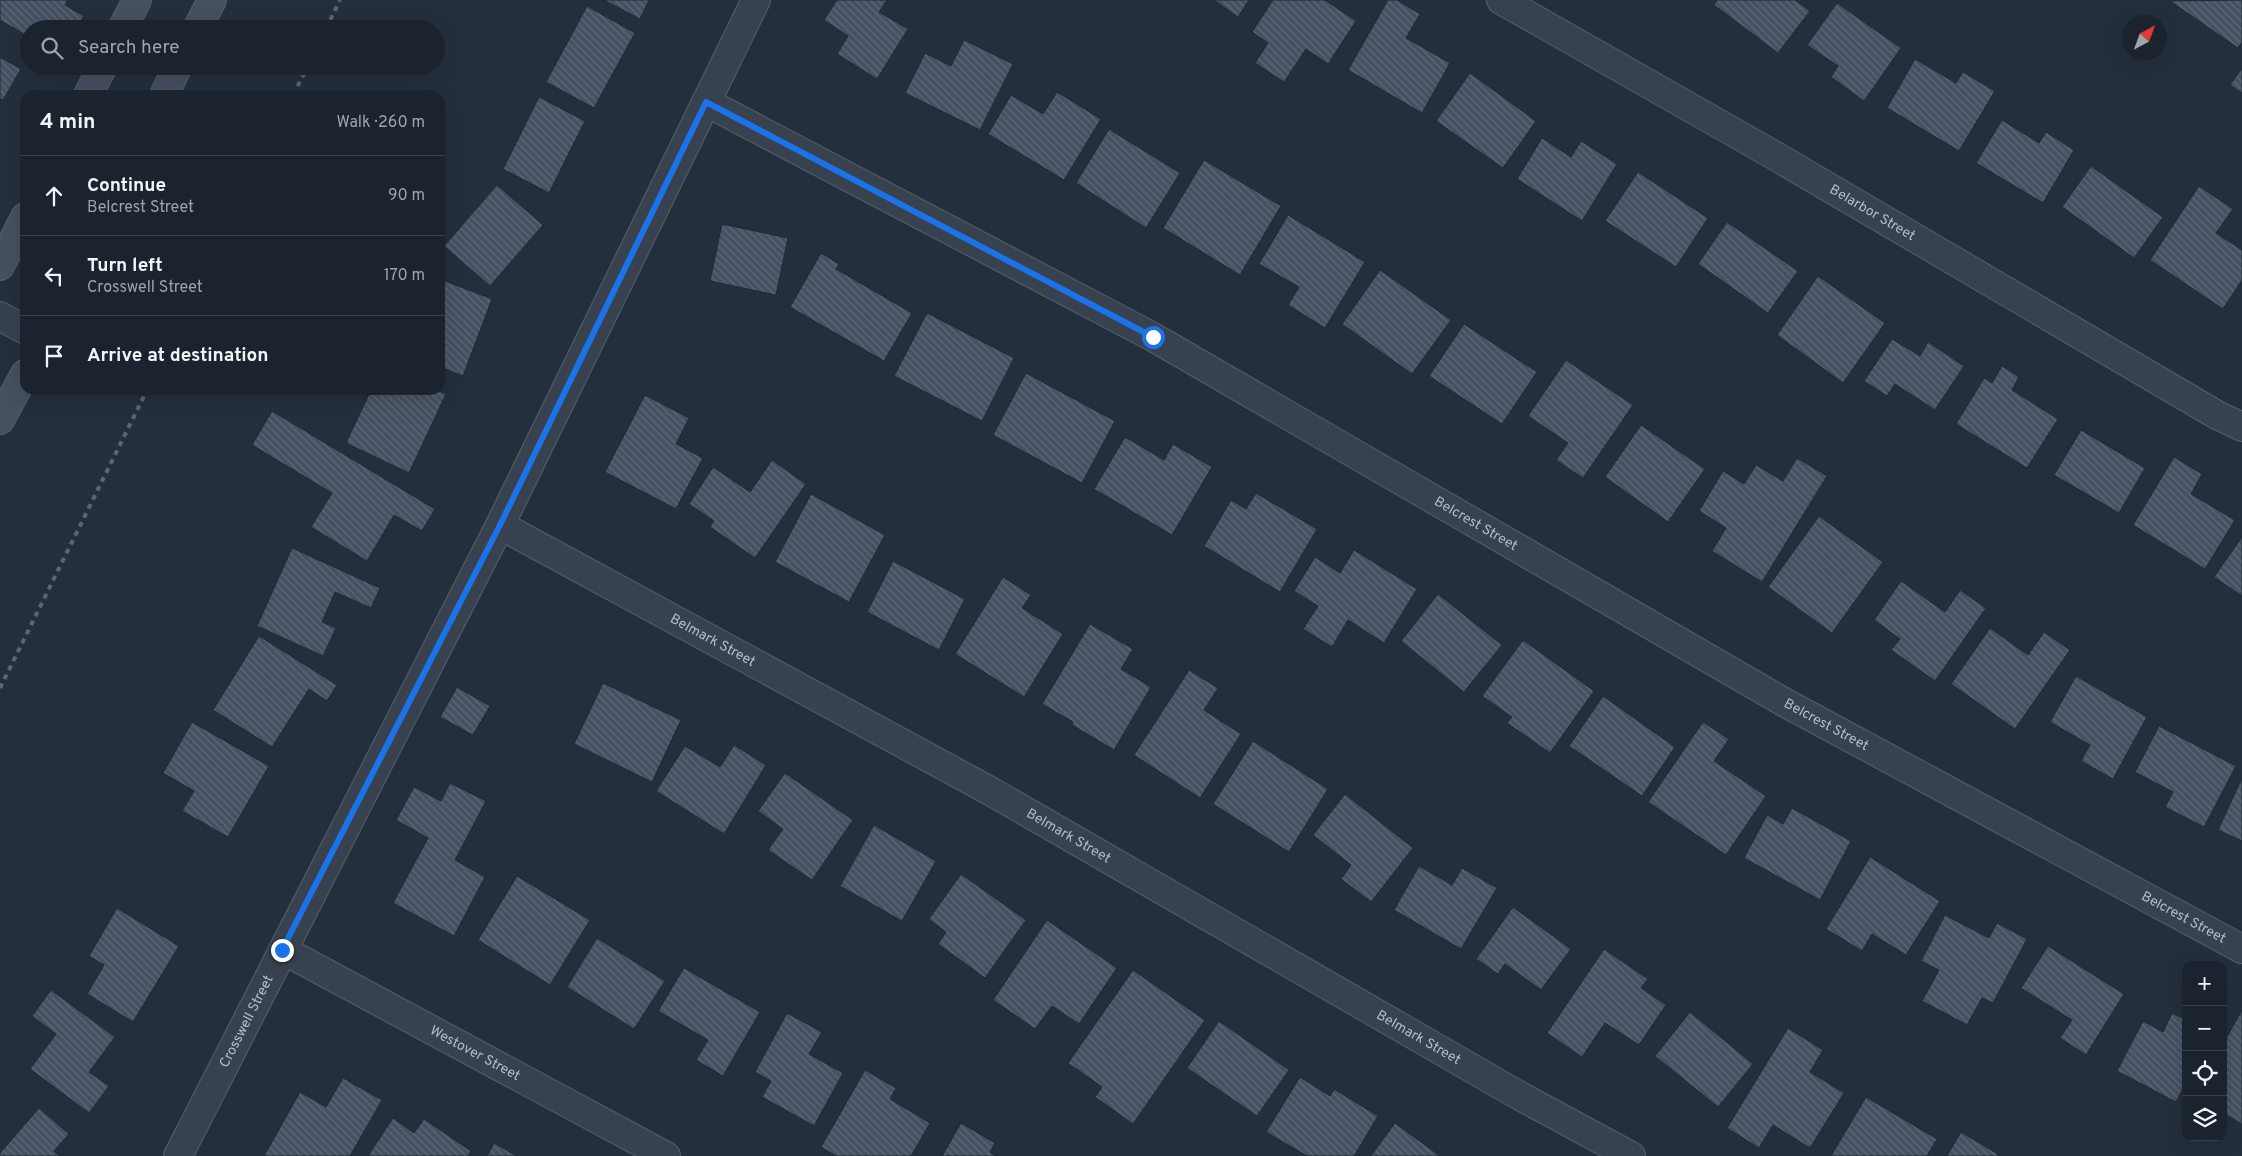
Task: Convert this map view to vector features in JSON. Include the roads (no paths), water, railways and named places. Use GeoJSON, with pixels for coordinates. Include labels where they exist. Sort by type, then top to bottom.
{"type":"FeatureCollection","features":[{"type":"Feature","properties":{"kind":"main road"},"geometry":{"type":"LineString","coordinates":[[126,20],[136,0]]}},
{"type":"Feature","properties":{"kind":"main road"},"geometry":{"type":"LineString","coordinates":[[202,20],[212,0]]}},
{"type":"Feature","properties":{"kind":"main road"},"geometry":{"type":"LineString","coordinates":[[90,90],[98,75]]}},
{"type":"Feature","properties":{"kind":"main road"},"geometry":{"type":"LineString","coordinates":[[166,90],[174,75]]}},
{"type":"Feature","properties":{"kind":"main road"},"geometry":{"type":"LineString","coordinates":[[0,266],[20,227]]}},
{"type":"Feature","properties":{"kind":"main road"},"geometry":{"type":"LineString","coordinates":[[0,420],[20,383]]}},
{"type":"Feature","properties":{"kind":"street","name":"Crosswell Street"},"geometry":{"type":"LineString","coordinates":[[178,1156],[500,525],[756,0]]}},
{"type":"Feature","properties":{"kind":"street","name":"Belarbor Street"},"geometry":{"type":"LineString","coordinates":[[1501,0],[1772,154],[2209,410],[2242,427]]}},
{"type":"Feature","properties":{"kind":"street","name":"Belcrest Street"},"geometry":{"type":"LineString","coordinates":[[706,102],[1153,337],[1782,701],[2242,949]]}},
{"type":"Feature","properties":{"kind":"street"},"geometry":{"type":"LineString","coordinates":[[0,316],[20,327]]}},
{"type":"Feature","properties":{"kind":"street","name":"Belmark Street"},"geometry":{"type":"LineString","coordinates":[[500,525],[992,792],[1520,1096],[1631,1156]]}},
{"type":"Feature","properties":{"kind":"street","name":"Westover Street"},"geometry":{"type":"LineString","coordinates":[[282,950],[666,1156]]}},
{"type":"Feature","properties":{"kind":"railway"},"geometry":{"type":"LineString","coordinates":[[330,20],[340,0]]}},
{"type":"Feature","properties":{"kind":"railway"},"geometry":{"type":"LineString","coordinates":[[296,90],[303,75]]}},
{"type":"Feature","properties":{"kind":"railway"},"geometry":{"type":"LineString","coordinates":[[0,688],[145,395]]}}]}
